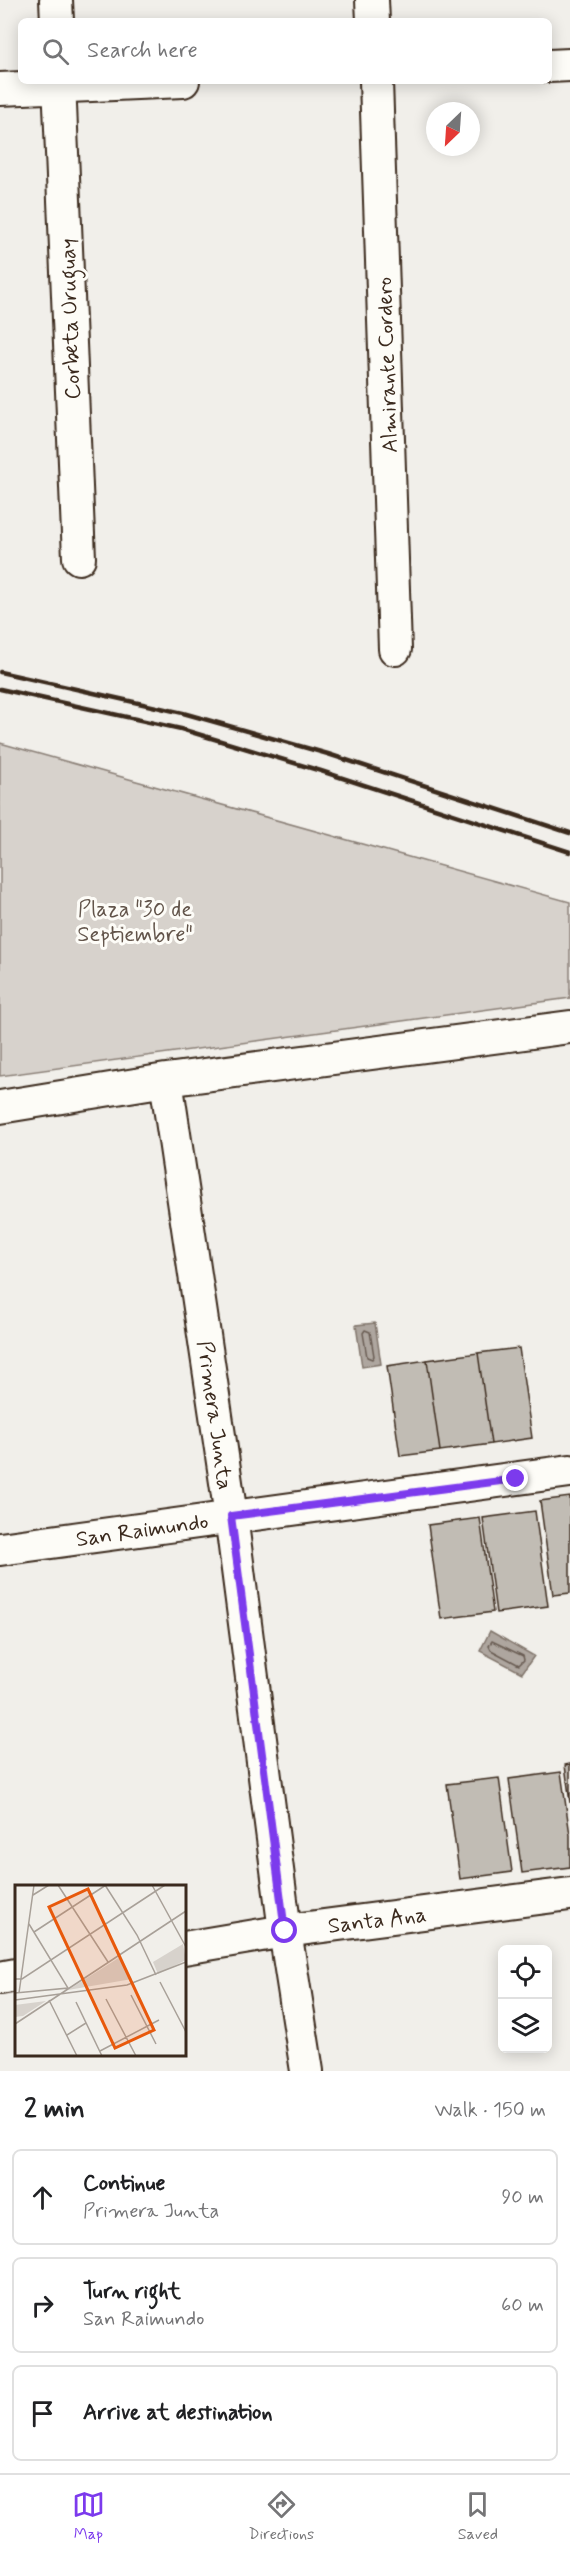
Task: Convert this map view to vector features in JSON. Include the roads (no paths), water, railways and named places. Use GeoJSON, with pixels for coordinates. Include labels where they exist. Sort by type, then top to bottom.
{"type":"FeatureCollection","features":[{"type":"Feature","properties":{"kind":"street"},"geometry":{"type":"LineString","coordinates":[[56,0],[57,18]]}},
{"type":"Feature","properties":{"kind":"street"},"geometry":{"type":"LineString","coordinates":[[372,0],[373,18]]}},
{"type":"Feature","properties":{"kind":"street"},"geometry":{"type":"LineString","coordinates":[[552,66],[570,65]]}},
{"type":"Feature","properties":{"kind":"street"},"geometry":{"type":"LineString","coordinates":[[0,89],[59,84]]}},
{"type":"Feature","properties":{"kind":"street","name":"Corbeta Uruguay"},"geometry":{"type":"LineString","coordinates":[[59,84],[79,558]]}},
{"type":"Feature","properties":{"kind":"street","name":"Almirante Cordero"},"geometry":{"type":"LineString","coordinates":[[376,84],[395,649]]}},
{"type":"Feature","properties":{"kind":"street"},"geometry":{"type":"LineString","coordinates":[[0,1107],[166,1080],[570,1027]]}},
{"type":"Feature","properties":{"kind":"street","name":"Primera Junta"},"geometry":{"type":"LineString","coordinates":[[166,1080],[231,1516],[285,1931],[307,2071]]}},
{"type":"Feature","properties":{"kind":"street","name":"San Raimundo"},"geometry":{"type":"LineString","coordinates":[[0,1549],[570,1471]]}},
{"type":"Feature","properties":{"kind":"street","name":"Santa Ana"},"geometry":{"type":"LineString","coordinates":[[186,1948],[285,1931],[570,1894]]}},
{"type":"Feature","properties":{"kind":"street"},"geometry":{"type":"LineString","coordinates":[[0,1978],[15,1975]]}},
{"type":"Feature","properties":{"kind":"water"},"geometry":{"type":"Polygon","coordinates":[[[375,1323],[381,1364],[362,1367],[356,1325],[375,1323]]]}},
{"type":"Feature","properties":{"kind":"water"},"geometry":{"type":"Polygon","coordinates":[[[490,1631],[534,1656],[522,1673],[480,1651],[490,1631]]]}},
{"type":"Feature","properties":{"kind":"railway"},"geometry":{"type":"LineString","coordinates":[[0,672],[183,713],[328,754],[570,833]]}},
{"type":"Feature","properties":{"kind":"railway"},"geometry":{"type":"LineString","coordinates":[[0,689],[181,729],[321,771],[570,852]]}},
{"type":"Feature","properties":{"kind":"park label","name":"Plaza \"30 de Septiembre\""},"geometry":{"type":"Point","coordinates":[135,920]}}]}
